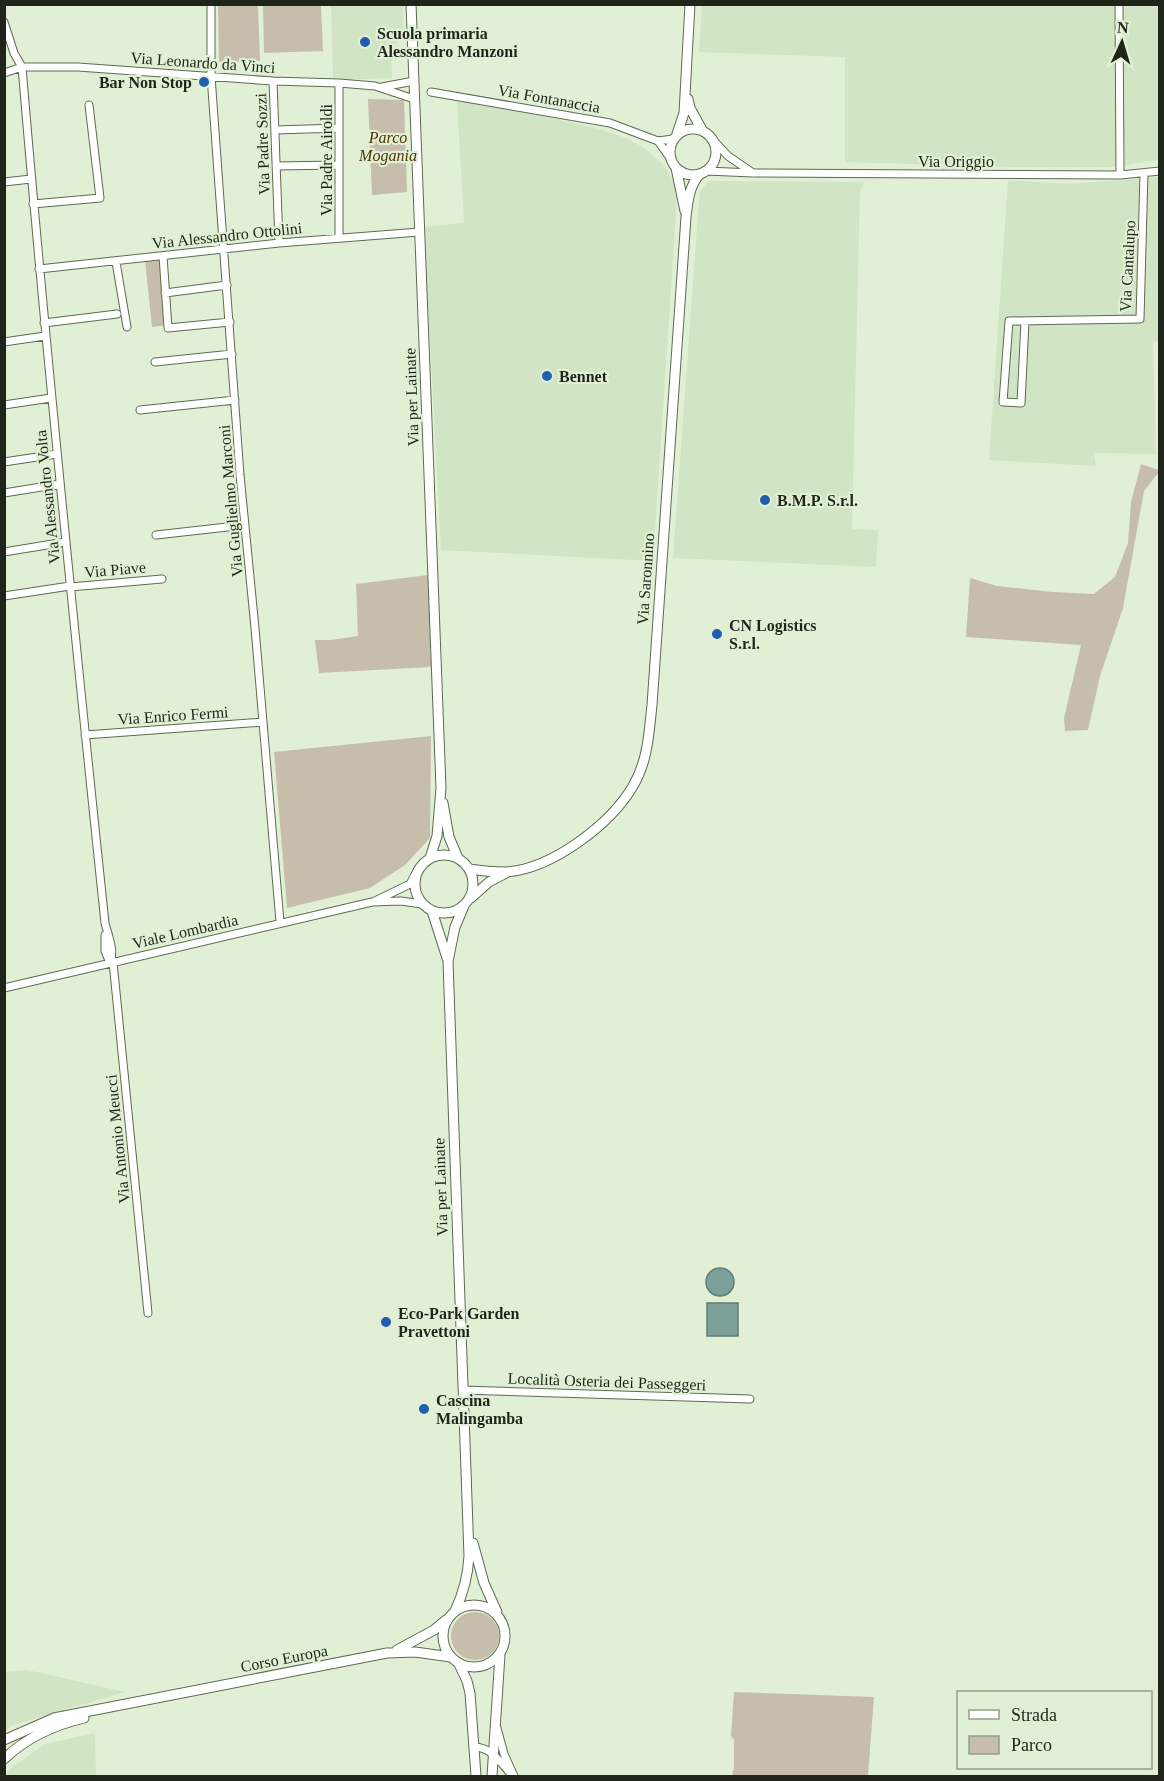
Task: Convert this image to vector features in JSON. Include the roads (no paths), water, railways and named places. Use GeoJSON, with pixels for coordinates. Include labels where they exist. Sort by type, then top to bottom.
{"type":"FeatureCollection","features":[{"type":"Feature","properties":{"kind":"main road","name":"Via per Lainate"},"geometry":{"type":"LineString","coordinates":[[411,4],[441,788],[449,837],[458,858]]}},
{"type":"Feature","properties":{"kind":"main road"},"geometry":{"type":"LineString","coordinates":[[675,136],[685,129],[693,128],[709,135],[715,142],[716,156],[712,166],[703,173],[692,175],[676,168],[670,158],[669,150],[684,113],[690,4]]}},
{"type":"Feature","properties":{"kind":"main road"},"geometry":{"type":"LineString","coordinates":[[686,84],[690,108],[702,130]]}},
{"type":"Feature","properties":{"kind":"main road","name":"Via Saronnino"},"geometry":{"type":"LineString","coordinates":[[676,168],[686,217]]}},
{"type":"Feature","properties":{"kind":"main road","name":"Via Saronnino"},"geometry":{"type":"LineString","coordinates":[[467,903],[489,882],[508,872],[550,859],[574,846],[600,826],[619,807],[634,785],[648,747],[686,217],[690,190],[694,181],[703,173]]}},
{"type":"Feature","properties":{"kind":"main road","name":"Via per Lainate"},"geometry":{"type":"LineString","coordinates":[[430,858],[437,836],[441,788]]}},
{"type":"Feature","properties":{"kind":"main road"},"geometry":{"type":"LineString","coordinates":[[439,855],[458,858],[469,869],[474,884],[467,903],[449,914],[432,911],[422,904],[414,887],[418,869],[430,858],[439,855]]}},
{"type":"Feature","properties":{"kind":"main road","name":"Via Saronnino"},"geometry":{"type":"LineString","coordinates":[[469,869],[508,872]]}},
{"type":"Feature","properties":{"kind":"main road","name":"Via per Lainate"},"geometry":{"type":"LineString","coordinates":[[467,903],[455,927],[448,961],[469,1527]]}},
{"type":"Feature","properties":{"kind":"main road","name":"Via per Lainate"},"geometry":{"type":"LineString","coordinates":[[432,911],[448,961]]}},
{"type":"Feature","properties":{"kind":"main road"},"geometry":{"type":"LineString","coordinates":[[455,1611],[463,1594],[468,1573],[469,1527]]}},
{"type":"Feature","properties":{"kind":"main road"},"geometry":{"type":"LineString","coordinates":[[469,1527],[478,1564],[497,1614]]}},
{"type":"Feature","properties":{"kind":"main road"},"geometry":{"type":"LineString","coordinates":[[472,1604],[490,1608],[497,1614],[504,1623],[506,1634],[505,1645],[494,1661],[477,1668],[459,1664],[451,1657],[445,1648],[443,1638],[448,1618],[455,1611],[472,1604]]}},
{"type":"Feature","properties":{"kind":"main road","name":"Corso Europa"},"geometry":{"type":"LineString","coordinates":[[4,1740],[54,1718],[387,1653],[423,1637],[448,1618]]}},
{"type":"Feature","properties":{"kind":"main road","name":"Corso Europa"},"geometry":{"type":"LineString","coordinates":[[387,1653],[424,1653],[451,1657]]}},
{"type":"Feature","properties":{"kind":"main road"},"geometry":{"type":"LineString","coordinates":[[492,1776],[500,1655]]}},
{"type":"Feature","properties":{"kind":"main road"},"geometry":{"type":"LineString","coordinates":[[459,1664],[470,1693],[476,1776]]}},
{"type":"Feature","properties":{"kind":"main road","name":"Corso Europa"},"geometry":{"type":"LineString","coordinates":[[4,1759],[34,1736],[58,1725],[187,1693]]}},
{"type":"Feature","properties":{"kind":"street","name":"Via Guglielmo Marconi"},"geometry":{"type":"LineString","coordinates":[[211,4],[211,76],[235,399],[280,922]]}},
{"type":"Feature","properties":{"kind":"street"},"geometry":{"type":"LineString","coordinates":[[1119,4],[1120,175]]}},
{"type":"Feature","properties":{"kind":"street","name":"Via Alessandro Volta"},"geometry":{"type":"LineString","coordinates":[[4,22],[14,53],[22,67],[51,398],[105,923],[105,951],[111,962]]}},
{"type":"Feature","properties":{"kind":"street","name":"Via Leonardo da Vinci"},"geometry":{"type":"LineString","coordinates":[[4,73],[22,67],[78,67],[382,87]]}},
{"type":"Feature","properties":{"kind":"street","name":"Via Padre Sozzi"},"geometry":{"type":"LineString","coordinates":[[273,81],[279,243]]}},
{"type":"Feature","properties":{"kind":"street"},"geometry":{"type":"LineString","coordinates":[[382,87],[414,81]]}},
{"type":"Feature","properties":{"kind":"street","name":"Via Padre Airoldi"},"geometry":{"type":"LineString","coordinates":[[339,83],[339,238]]}},
{"type":"Feature","properties":{"kind":"street"},"geometry":{"type":"LineString","coordinates":[[382,87],[414,99]]}},
{"type":"Feature","properties":{"kind":"street","name":"Via Fontanaccia"},"geometry":{"type":"LineString","coordinates":[[431,92],[610,123],[658,141],[675,136]]}},
{"type":"Feature","properties":{"kind":"street"},"geometry":{"type":"LineString","coordinates":[[33,204],[100,198],[89,105]]}},
{"type":"Feature","properties":{"kind":"street"},"geometry":{"type":"LineString","coordinates":[[275,130],[339,128]]}},
{"type":"Feature","properties":{"kind":"street"},"geometry":{"type":"LineString","coordinates":[[658,141],[670,158]]}},
{"type":"Feature","properties":{"kind":"street"},"geometry":{"type":"LineString","coordinates":[[715,142],[728,156],[753,174]]}},
{"type":"Feature","properties":{"kind":"street"},"geometry":{"type":"LineString","coordinates":[[276,166],[339,165]]}},
{"type":"Feature","properties":{"kind":"street","name":"Via Origgio"},"geometry":{"type":"LineString","coordinates":[[703,173],[1120,175],[1160,171]]}},
{"type":"Feature","properties":{"kind":"street","name":"Via Cantalupo"},"geometry":{"type":"LineString","coordinates":[[1025,321],[1140,319],[1144,173]]}},
{"type":"Feature","properties":{"kind":"street"},"geometry":{"type":"LineString","coordinates":[[4,183],[31,179]]}},
{"type":"Feature","properties":{"kind":"street","name":"Via Alessandro Ottolini"},"geometry":{"type":"LineString","coordinates":[[39,269],[224,248],[419,232]]}},
{"type":"Feature","properties":{"kind":"street"},"geometry":{"type":"LineString","coordinates":[[163,256],[168,328],[230,322]]}},
{"type":"Feature","properties":{"kind":"street"},"geometry":{"type":"LineString","coordinates":[[116,262],[127,327]]}},
{"type":"Feature","properties":{"kind":"street"},"geometry":{"type":"LineString","coordinates":[[165,293],[227,285]]}},
{"type":"Feature","properties":{"kind":"street"},"geometry":{"type":"LineString","coordinates":[[44,323],[117,314]]}},
{"type":"Feature","properties":{"kind":"street"},"geometry":{"type":"LineString","coordinates":[[1009,321],[1025,321],[1021,403],[1003,402],[1009,321]]}},
{"type":"Feature","properties":{"kind":"street"},"geometry":{"type":"LineString","coordinates":[[4,342],[45,336]]}},
{"type":"Feature","properties":{"kind":"street"},"geometry":{"type":"LineString","coordinates":[[155,362],[232,354]]}},
{"type":"Feature","properties":{"kind":"street"},"geometry":{"type":"LineString","coordinates":[[4,405],[51,398]]}},
{"type":"Feature","properties":{"kind":"street"},"geometry":{"type":"LineString","coordinates":[[140,410],[235,399]]}},
{"type":"Feature","properties":{"kind":"street"},"geometry":{"type":"LineString","coordinates":[[4,462],[57,454]]}},
{"type":"Feature","properties":{"kind":"street"},"geometry":{"type":"LineString","coordinates":[[4,493],[60,484]]}},
{"type":"Feature","properties":{"kind":"street"},"geometry":{"type":"LineString","coordinates":[[156,535],[245,525]]}},
{"type":"Feature","properties":{"kind":"street"},"geometry":{"type":"LineString","coordinates":[[4,552],[65,542]]}},
{"type":"Feature","properties":{"kind":"street","name":"Via Piave"},"geometry":{"type":"LineString","coordinates":[[4,596],[70,586],[162,579]]}},
{"type":"Feature","properties":{"kind":"street","name":"Via Enrico Fermi"},"geometry":{"type":"LineString","coordinates":[[85,735],[263,722]]}},
{"type":"Feature","properties":{"kind":"street","name":"Viale Lombardia"},"geometry":{"type":"LineString","coordinates":[[372,902],[410,884],[418,869]]}},
{"type":"Feature","properties":{"kind":"street","name":"Viale Lombardia"},"geometry":{"type":"LineString","coordinates":[[4,988],[372,902],[401,901],[422,904]]}},
{"type":"Feature","properties":{"kind":"street","name":"Via Antonio Meucci"},"geometry":{"type":"LineString","coordinates":[[111,962],[148,1313]]}},
{"type":"Feature","properties":{"kind":"street","name":"Località Osteria dei Passeggeri"},"geometry":{"type":"LineString","coordinates":[[463,1390],[750,1399]]}},
{"type":"Feature","properties":{"kind":"street"},"geometry":{"type":"LineString","coordinates":[[496,1724],[513,1776]]}},
{"type":"Feature","properties":{"kind":"street"},"geometry":{"type":"LineString","coordinates":[[474,1747],[486,1749],[513,1776]]}},
{"type":"Feature","properties":{"kind":"water"},"geometry":{"type":"Polygon","coordinates":[[[720,1268],[730,1272],[734,1282],[730,1292],[720,1296],[710,1292],[706,1282],[710,1272],[720,1268]]]}},
{"type":"Feature","properties":{"kind":"water"},"geometry":{"type":"Polygon","coordinates":[[[707,1303],[738,1303],[738,1336],[707,1336],[707,1303]]]}},
{"type":"Feature","properties":{"kind":"place","name":"Scuola primaria Alessandro Manzoni"},"geometry":{"type":"Point","coordinates":[365,42]}},
{"type":"Feature","properties":{"kind":"place","name":"Bar Non Stop"},"geometry":{"type":"Point","coordinates":[204,82]}},
{"type":"Feature","properties":{"kind":"place","name":"Bennet"},"geometry":{"type":"Point","coordinates":[547,376]}},
{"type":"Feature","properties":{"kind":"place","name":"B.M.P. S.r.l."},"geometry":{"type":"Point","coordinates":[765,500]}},
{"type":"Feature","properties":{"kind":"place","name":"CN Logistics S.r.l."},"geometry":{"type":"Point","coordinates":[717,634]}},
{"type":"Feature","properties":{"kind":"place","name":"Eco-Park Garden Pravettoni"},"geometry":{"type":"Point","coordinates":[386,1322]}},
{"type":"Feature","properties":{"kind":"place","name":"Cascina Malingamba"},"geometry":{"type":"Point","coordinates":[424,1409]}},
{"type":"Feature","properties":{"kind":"park label","name":"Parco Mogania"},"geometry":{"type":"Point","coordinates":[388,146]}}]}
